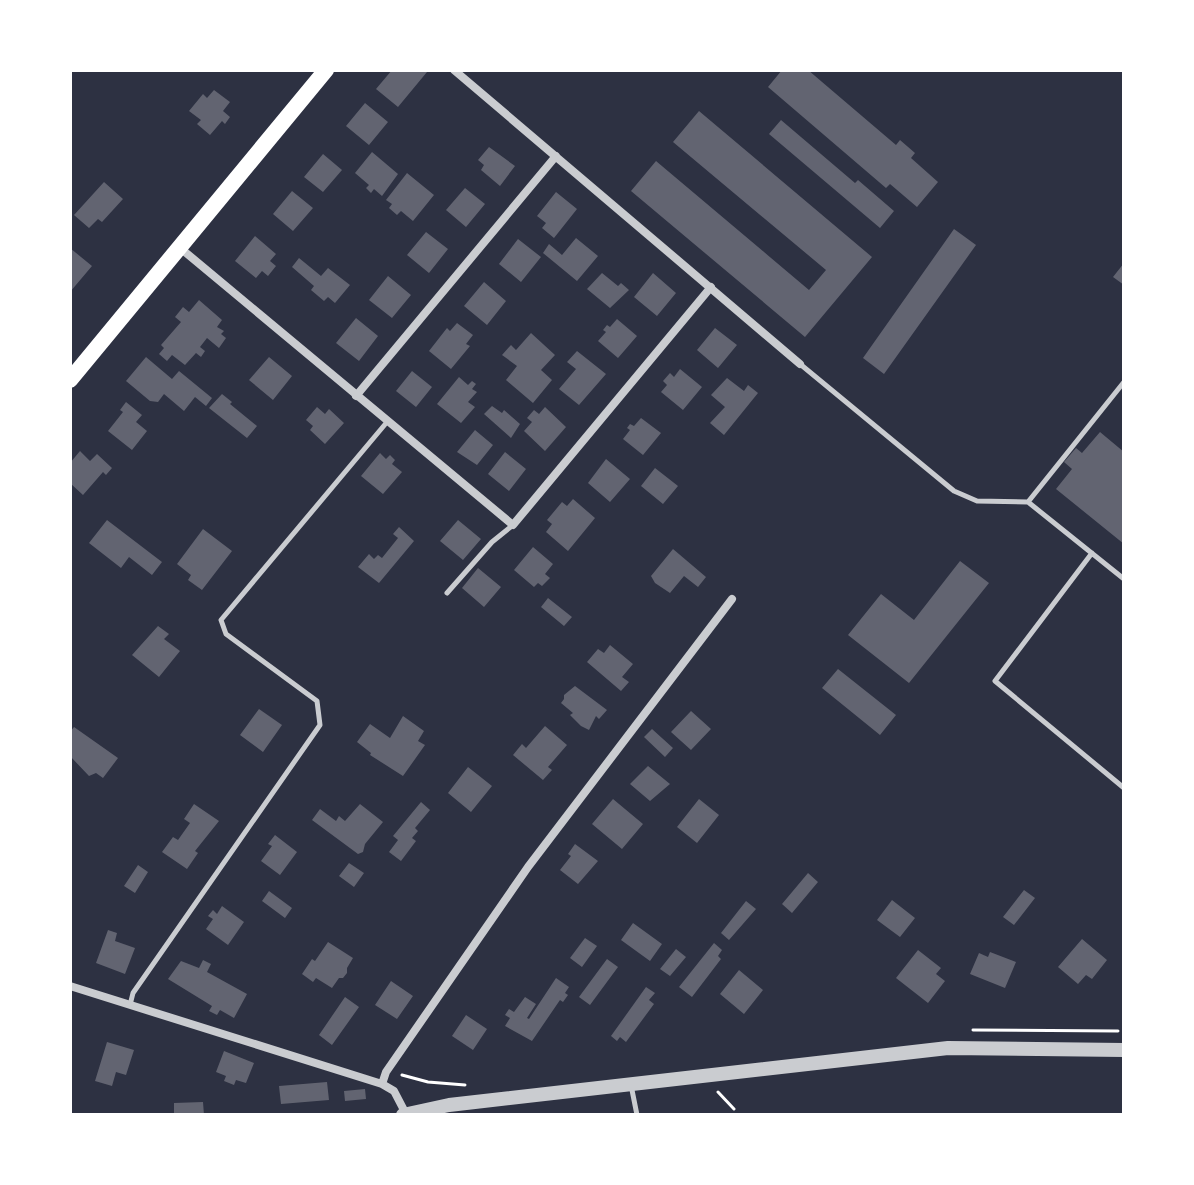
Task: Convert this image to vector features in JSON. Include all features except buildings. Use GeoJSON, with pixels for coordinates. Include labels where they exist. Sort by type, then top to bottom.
{"type":"FeatureCollection","features":[{"type":"Feature","properties":{"kind":"main road"},"geometry":{"type":"LineString","coordinates":[[70,380],[326,70]]}},
{"type":"Feature","properties":{"kind":"street"},"geometry":{"type":"LineString","coordinates":[[454,70],[800,364]]}},
{"type":"Feature","properties":{"kind":"street"},"geometry":{"type":"LineString","coordinates":[[356,396],[556,156]]}},
{"type":"Feature","properties":{"kind":"street"},"geometry":{"type":"LineString","coordinates":[[178,247],[513,525],[711,287]]}},
{"type":"Feature","properties":{"kind":"street"},"geometry":{"type":"LineString","coordinates":[[382,1084],[386,1072],[528,867],[732,599]]}},
{"type":"Feature","properties":{"kind":"street"},"geometry":{"type":"LineString","coordinates":[[70,986],[382,1084],[394,1091],[404,1115],[449,1105],[948,1048],[1124,1050]]}},
{"type":"Feature","properties":{"kind":"lane"},"geometry":{"type":"LineString","coordinates":[[800,364],[954,491],[977,501],[1028,502],[1124,579]]}},
{"type":"Feature","properties":{"kind":"lane"},"geometry":{"type":"LineString","coordinates":[[1028,502],[1124,382]]}},
{"type":"Feature","properties":{"kind":"lane"},"geometry":{"type":"LineString","coordinates":[[129,1006],[133,993],[320,725],[317,701],[226,634],[221,620],[387,422]]}},
{"type":"Feature","properties":{"kind":"lane"},"geometry":{"type":"LineString","coordinates":[[447,593],[492,542],[513,525]]}},
{"type":"Feature","properties":{"kind":"lane"},"geometry":{"type":"LineString","coordinates":[[1092,553],[995,681],[1124,788]]}},
{"type":"Feature","properties":{"kind":"lane"},"geometry":{"type":"LineString","coordinates":[[630,1084],[637,1115]]}},
{"type":"Feature","properties":{"kind":"path"},"geometry":{"type":"LineString","coordinates":[[968,1030],[1124,1032]]}},
{"type":"Feature","properties":{"kind":"path"},"geometry":{"type":"LineString","coordinates":[[386,1072],[436,1083],[474,1085]]}}]}
